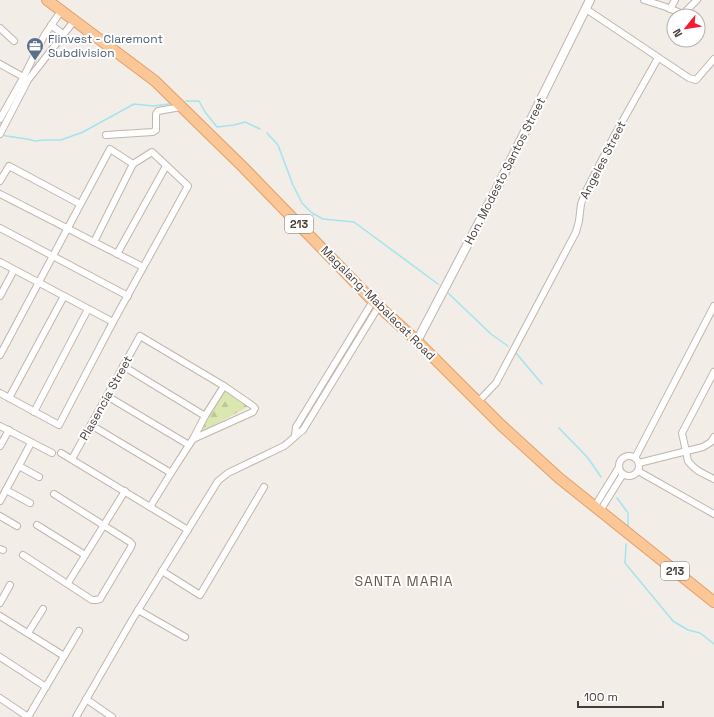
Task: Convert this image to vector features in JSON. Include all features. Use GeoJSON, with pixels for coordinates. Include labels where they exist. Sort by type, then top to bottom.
{"type":"FeatureCollection","features":[{"type":"Feature","properties":{"kind":"main road","name":"Magalang-Mabalacat Road"},"geometry":{"type":"LineString","coordinates":[[47,0],[155,81],[243,167],[376,303],[559,478],[599,505],[714,602]]}},
{"type":"Feature","properties":{"kind":"street","name":"Hon. Modesto Santos Street"},"geometry":{"type":"LineString","coordinates":[[417,341],[501,181],[590,0]]}},
{"type":"Feature","properties":{"kind":"street"},"geometry":{"type":"LineString","coordinates":[[644,0],[670,8],[675,0]]}},
{"type":"Feature","properties":{"kind":"street"},"geometry":{"type":"LineString","coordinates":[[689,8],[697,0]]}},
{"type":"Feature","properties":{"kind":"street"},"geometry":{"type":"LineString","coordinates":[[586,9],[689,78],[696,80],[714,58]]}},
{"type":"Feature","properties":{"kind":"street"},"geometry":{"type":"LineString","coordinates":[[2,132],[44,36],[61,10]]}},
{"type":"Feature","properties":{"kind":"street"},"geometry":{"type":"LineString","coordinates":[[0,119],[26,79],[74,21]]}},
{"type":"Feature","properties":{"kind":"street"},"geometry":{"type":"LineString","coordinates":[[51,25],[64,34]]}},
{"type":"Feature","properties":{"kind":"street"},"geometry":{"type":"LineString","coordinates":[[0,28],[14,41]]}},
{"type":"Feature","properties":{"kind":"street","name":"Angeles Street"},"geometry":{"type":"LineString","coordinates":[[478,402],[496,383],[576,232],[581,204],[585,193],[613,138],[658,58]]}},
{"type":"Feature","properties":{"kind":"street"},"geometry":{"type":"LineString","coordinates":[[0,64],[26,79]]}},
{"type":"Feature","properties":{"kind":"street"},"geometry":{"type":"LineString","coordinates":[[106,135],[153,132],[156,130],[156,114],[158,112],[181,107]]}},
{"type":"Feature","properties":{"kind":"street"},"geometry":{"type":"LineString","coordinates":[[0,355],[110,149],[133,164]]}},
{"type":"Feature","properties":{"kind":"street"},"geometry":{"type":"LineString","coordinates":[[0,393],[59,425],[113,322],[188,186],[152,152],[133,164],[94,242]]}},
{"type":"Feature","properties":{"kind":"street"},"geometry":{"type":"LineString","coordinates":[[0,181],[9,166],[80,204]]}},
{"type":"Feature","properties":{"kind":"street"},"geometry":{"type":"LineString","coordinates":[[117,254],[166,166]]}},
{"type":"Feature","properties":{"kind":"street"},"geometry":{"type":"LineString","coordinates":[[0,194],[143,267]]}},
{"type":"Feature","properties":{"kind":"street"},"geometry":{"type":"LineString","coordinates":[[0,228],[128,296]]}},
{"type":"Feature","properties":{"kind":"street"},"geometry":{"type":"LineString","coordinates":[[0,262],[113,322]]}},
{"type":"Feature","properties":{"kind":"street"},"geometry":{"type":"LineString","coordinates":[[0,296],[14,270]]}},
{"type":"Feature","properties":{"kind":"street"},"geometry":{"type":"LineString","coordinates":[[9,398],[64,296]]}},
{"type":"Feature","properties":{"kind":"street"},"geometry":{"type":"LineString","coordinates":[[295,435],[296,427],[367,312],[376,303]]}},
{"type":"Feature","properties":{"kind":"street"},"geometry":{"type":"LineString","coordinates":[[76,717],[138,610],[222,476],[284,446],[290,442],[295,435],[303,430],[373,316],[376,303]]}},
{"type":"Feature","properties":{"kind":"street"},"geometry":{"type":"LineString","coordinates":[[638,471],[637,461],[714,306]]}},
{"type":"Feature","properties":{"kind":"street"},"geometry":{"type":"LineString","coordinates":[[34,412],[88,309]]}},
{"type":"Feature","properties":{"kind":"street"},"geometry":{"type":"LineString","coordinates":[[367,312],[373,316]]}},
{"type":"Feature","properties":{"kind":"street","name":"Plasencia Street"},"geometry":{"type":"LineString","coordinates":[[72,459],[140,336],[224,386]]}},
{"type":"Feature","properties":{"kind":"street"},"geometry":{"type":"LineString","coordinates":[[123,366],[205,416]]}},
{"type":"Feature","properties":{"kind":"street"},"geometry":{"type":"LineString","coordinates":[[714,372],[683,428],[682,437],[688,461],[693,468],[714,479]]}},
{"type":"Feature","properties":{"kind":"street"},"geometry":{"type":"LineString","coordinates":[[150,507],[188,444],[193,439],[205,416],[224,386],[253,406],[255,410],[193,439]]}},
{"type":"Feature","properties":{"kind":"street"},"geometry":{"type":"LineString","coordinates":[[107,396],[188,444]]}},
{"type":"Feature","properties":{"kind":"street"},"geometry":{"type":"LineString","coordinates":[[91,425],[171,473]]}},
{"type":"Feature","properties":{"kind":"street"},"geometry":{"type":"LineString","coordinates":[[0,426],[52,453]]}},
{"type":"Feature","properties":{"kind":"street"},"geometry":{"type":"LineString","coordinates":[[0,446],[9,430]]}},
{"type":"Feature","properties":{"kind":"street"},"geometry":{"type":"LineString","coordinates":[[599,505],[623,458],[629,456],[637,461],[686,452],[708,445],[714,437]]}},
{"type":"Feature","properties":{"kind":"street"},"geometry":{"type":"LineString","coordinates":[[0,501],[31,443]]}},
{"type":"Feature","properties":{"kind":"street"},"geometry":{"type":"LineString","coordinates":[[61,453],[188,530]]}},
{"type":"Feature","properties":{"kind":"street"},"geometry":{"type":"LineString","coordinates":[[19,466],[39,477]]}},
{"type":"Feature","properties":{"kind":"street"},"geometry":{"type":"LineString","coordinates":[[619,467],[626,476],[632,476],[638,471]]}},
{"type":"Feature","properties":{"kind":"street"},"geometry":{"type":"LineString","coordinates":[[638,471],[714,514]]}},
{"type":"Feature","properties":{"kind":"street"},"geometry":{"type":"LineString","coordinates":[[599,505],[623,474]]}},
{"type":"Feature","properties":{"kind":"street"},"geometry":{"type":"LineString","coordinates":[[200,594],[264,487]]}},
{"type":"Feature","properties":{"kind":"street"},"geometry":{"type":"LineString","coordinates":[[6,490],[30,503]]}},
{"type":"Feature","properties":{"kind":"street"},"geometry":{"type":"LineString","coordinates":[[68,583],[125,491]]}},
{"type":"Feature","properties":{"kind":"street"},"geometry":{"type":"LineString","coordinates":[[23,555],[92,600],[96,600],[100,599],[131,547],[132,544],[130,542],[54,494]]}},
{"type":"Feature","properties":{"kind":"street"},"geometry":{"type":"LineString","coordinates":[[0,516],[17,526]]}},
{"type":"Feature","properties":{"kind":"street"},"geometry":{"type":"LineString","coordinates":[[37,525],[85,555]]}},
{"type":"Feature","properties":{"kind":"street"},"geometry":{"type":"LineString","coordinates":[[162,571],[206,599]]}},
{"type":"Feature","properties":{"kind":"street"},"geometry":{"type":"LineString","coordinates":[[0,603],[10,586]]}},
{"type":"Feature","properties":{"kind":"street"},"geometry":{"type":"LineString","coordinates":[[28,634],[43,609]]}},
{"type":"Feature","properties":{"kind":"street"},"geometry":{"type":"LineString","coordinates":[[138,610],[185,638]]}},
{"type":"Feature","properties":{"kind":"street"},"geometry":{"type":"LineString","coordinates":[[0,616],[64,656]]}},
{"type":"Feature","properties":{"kind":"street"},"geometry":{"type":"LineString","coordinates":[[0,698],[28,717],[79,631]]}},
{"type":"Feature","properties":{"kind":"street"},"geometry":{"type":"LineString","coordinates":[[0,657],[46,687]]}},
{"type":"Feature","properties":{"kind":"street"},"geometry":{"type":"LineString","coordinates":[[86,699],[112,717]]}},
{"type":"Feature","properties":{"kind":"green space"},"geometry":{"type":"Polygon","coordinates":[[[225,389],[249,406],[199,434],[225,389]]]}},
{"type":"Feature","properties":{"kind":"waterway"},"geometry":{"type":"LineString","coordinates":[[186,101],[199,101],[205,112],[217,127],[245,122],[260,129]]}},
{"type":"Feature","properties":{"kind":"waterway"},"geometry":{"type":"LineString","coordinates":[[1,134],[35,141],[61,140],[83,132],[134,104],[153,106],[169,104]]}},
{"type":"Feature","properties":{"kind":"waterway"},"geometry":{"type":"LineString","coordinates":[[267,133],[278,145],[293,185],[302,203],[312,213],[323,219],[354,222],[438,284]]}},
{"type":"Feature","properties":{"kind":"waterway"},"geometry":{"type":"LineString","coordinates":[[447,292],[491,334],[508,346]]}},
{"type":"Feature","properties":{"kind":"waterway"},"geometry":{"type":"LineString","coordinates":[[516,353],[542,384]]}},
{"type":"Feature","properties":{"kind":"waterway"},"geometry":{"type":"LineString","coordinates":[[559,428],[588,458],[601,477]]}},
{"type":"Feature","properties":{"kind":"waterway"},"geometry":{"type":"LineString","coordinates":[[617,498],[628,513],[628,527]]}},
{"type":"Feature","properties":{"kind":"waterway"},"geometry":{"type":"LineString","coordinates":[[626,544],[625,563],[673,621],[688,630],[700,633],[714,644]]}},
{"type":"Feature","properties":{"kind":"place","name":"Flinvest - Claremont Subdivision"},"geometry":{"type":"Point","coordinates":[35,61]}},
{"type":"Feature","properties":{"kind":"district","name":"SANTA MARIA"},"geometry":{"type":"Point","coordinates":[404,581]}}]}
